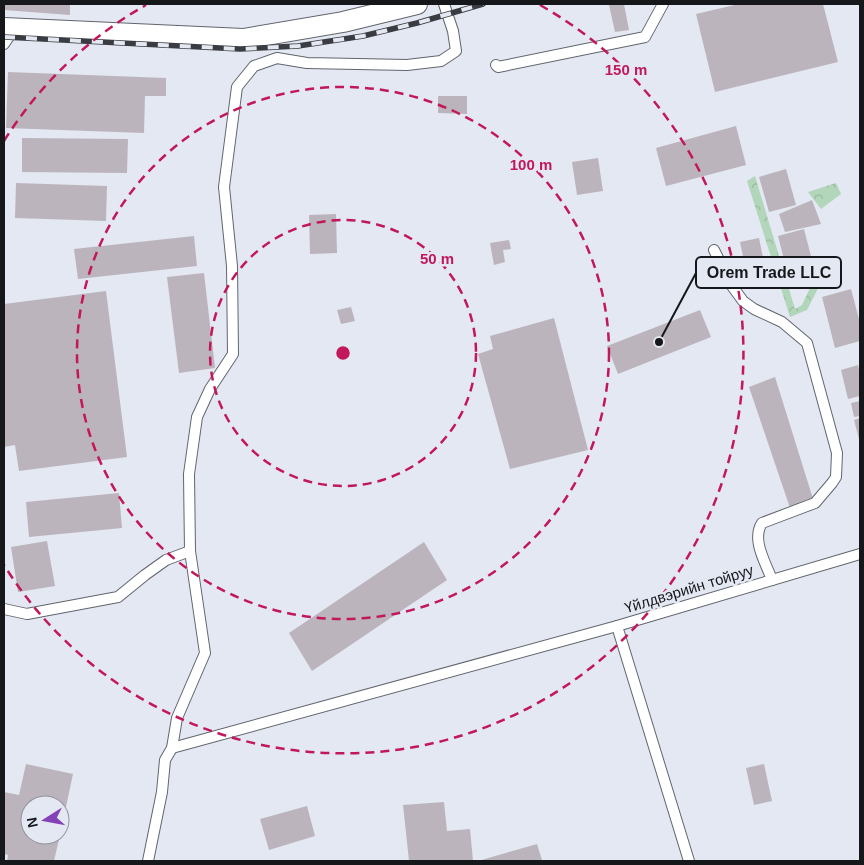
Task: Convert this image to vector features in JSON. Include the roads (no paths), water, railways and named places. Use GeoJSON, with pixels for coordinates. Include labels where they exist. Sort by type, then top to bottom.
{"type":"FeatureCollection","features":[{"type":"Feature","properties":{"kind":"street"},"geometry":{"type":"LineString","coordinates":[[7,34],[243,39],[342,22],[417,4]]}},
{"type":"Feature","properties":{"kind":"lane"},"geometry":{"type":"LineString","coordinates":[[148,861],[162,792],[165,760],[172,748],[177,718],[205,653],[190,552],[189,474],[197,417],[210,389],[233,354],[232,266],[224,187],[237,87],[254,66],[276,58],[317,63],[407,65],[441,61],[456,51],[453,31],[444,4]]}},
{"type":"Feature","properties":{"kind":"lane"},"geometry":{"type":"LineString","coordinates":[[496,65],[498,67],[645,37],[663,4]]}},
{"type":"Feature","properties":{"kind":"lane"},"geometry":{"type":"LineString","coordinates":[[714,250],[732,286],[743,301],[754,309],[782,322],[807,343],[837,453],[836,477],[815,503],[762,523],[759,528],[759,545],[772,580]]}},
{"type":"Feature","properties":{"kind":"lane"},"geometry":{"type":"LineString","coordinates":[[4,609],[27,614],[118,597],[166,560],[190,552]]}},
{"type":"Feature","properties":{"kind":"lane","name":"Үйлдвэрийн тойруу"},"geometry":{"type":"LineString","coordinates":[[689,861],[618,626],[860,554]]}},
{"type":"Feature","properties":{"kind":"lane"},"geometry":{"type":"LineString","coordinates":[[172,748],[618,626]]}},
{"type":"Feature","properties":{"kind":"railway"},"geometry":{"type":"LineString","coordinates":[[4,37],[240,49],[298,46],[363,36],[483,4]]}},
{"type":"Feature","properties":{"kind":"place","name":"Orem Trade LLC"},"geometry":{"type":"Point","coordinates":[659,342]}}]}
